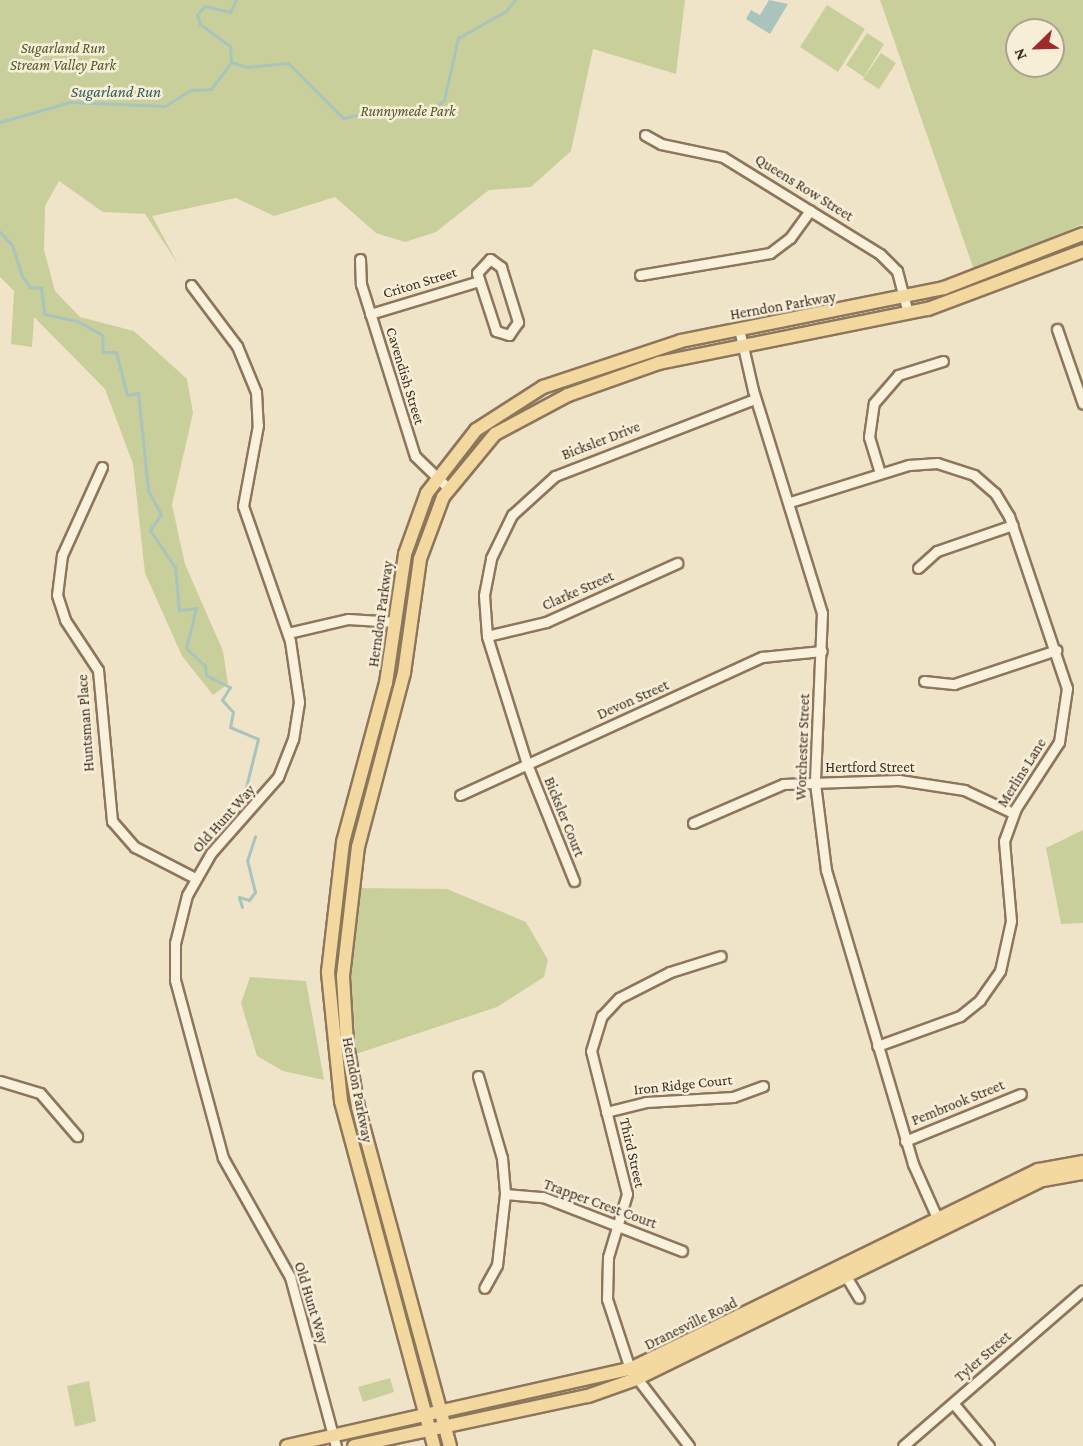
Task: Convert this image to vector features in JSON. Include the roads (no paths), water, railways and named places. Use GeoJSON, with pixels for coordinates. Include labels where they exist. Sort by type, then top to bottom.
{"type":"FeatureCollection","features":[{"type":"Feature","properties":{"kind":"main road","name":"Herndon Parkway"},"geometry":{"type":"LineString","coordinates":[[434,1446],[341,1101],[329,1013],[337,874],[396,622],[405,554],[435,479],[476,430],[529,394],[650,349],[905,297],[973,279],[1083,234]]}},
{"type":"Feature","properties":{"kind":"main road","name":"Herndon Parkway"},"geometry":{"type":"LineString","coordinates":[[450,1446],[358,1107],[347,1044],[344,976],[355,862],[404,673],[420,559],[448,488],[483,445],[537,407],[643,368],[742,345],[908,313],[980,293],[1083,251]]}},
{"type":"Feature","properties":{"kind":"main road","name":"Dranesville Road"},"geometry":{"type":"LineString","coordinates":[[287,1446],[335,1441],[443,1421],[633,1374],[847,1278],[1038,1170],[1083,1162]]}},
{"type":"Feature","properties":{"kind":"main road","name":"Dranesville Road"},"geometry":{"type":"LineString","coordinates":[[633,1374],[940,1224],[1043,1180],[1083,1173]]}},
{"type":"Feature","properties":{"kind":"main road","name":"Dranesville Road"},"geometry":{"type":"LineString","coordinates":[[354,1446],[428,1424]]}},
{"type":"Feature","properties":{"kind":"street","name":"Queens Row Street"},"geometry":{"type":"LineString","coordinates":[[645,135],[661,144],[723,157],[880,254],[897,271],[908,313]]}},
{"type":"Feature","properties":{"kind":"street"},"geometry":{"type":"LineString","coordinates":[[640,275],[770,253],[790,238],[810,210]]}},
{"type":"Feature","properties":{"kind":"street","name":"Cavendish Street"},"geometry":{"type":"LineString","coordinates":[[360,259],[370,314],[415,456],[435,479],[448,488]]}},
{"type":"Feature","properties":{"kind":"street","name":"Criton Street"},"geometry":{"type":"LineString","coordinates":[[480,263],[499,263],[518,322],[514,332],[496,331],[479,281],[480,263]]}},
{"type":"Feature","properties":{"kind":"street","name":"Criton Street"},"geometry":{"type":"LineString","coordinates":[[370,314],[479,281]]}},
{"type":"Feature","properties":{"kind":"street","name":"Old Hunt Way"},"geometry":{"type":"LineString","coordinates":[[191,285],[237,346],[252,375],[258,424],[243,506],[288,633],[299,702],[287,758],[267,794],[195,879],[175,943],[178,999],[231,1178],[290,1277],[335,1441]]}},
{"type":"Feature","properties":{"kind":"street","name":"Worchester Street"},"geometry":{"type":"LineString","coordinates":[[740,329],[755,399],[819,592],[822,651],[815,783],[829,882],[906,1141],[940,1224]]}},
{"type":"Feature","properties":{"kind":"street"},"geometry":{"type":"LineString","coordinates":[[1057,329],[1083,404]]}},
{"type":"Feature","properties":{"kind":"street"},"geometry":{"type":"LineString","coordinates":[[880,473],[869,425],[880,392],[909,369],[943,361]]}},
{"type":"Feature","properties":{"kind":"street","name":"Bicksler Drive"},"geometry":{"type":"LineString","coordinates":[[527,764],[487,636],[484,595],[491,558],[512,515],[538,487],[573,466],[755,399]]}},
{"type":"Feature","properties":{"kind":"street","name":"Merlins Lane"},"geometry":{"type":"LineString","coordinates":[[790,502],[922,462],[962,469],[995,493],[1013,525],[1067,688],[1064,730],[1013,813],[1002,855],[1011,921],[1000,971],[960,1016],[877,1046]]}},
{"type":"Feature","properties":{"kind":"street","name":"Huntsman Place"},"geometry":{"type":"LineString","coordinates":[[102,467],[62,555],[57,595],[65,620],[98,670],[112,821],[135,846],[195,879]]}},
{"type":"Feature","properties":{"kind":"street"},"geometry":{"type":"LineString","coordinates":[[918,568],[937,551],[1013,525]]}},
{"type":"Feature","properties":{"kind":"street","name":"Clarke Street"},"geometry":{"type":"LineString","coordinates":[[487,636],[546,622],[677,563]]}},
{"type":"Feature","properties":{"kind":"street"},"geometry":{"type":"LineString","coordinates":[[288,633],[348,619],[396,622]]}},
{"type":"Feature","properties":{"kind":"street"},"geometry":{"type":"LineString","coordinates":[[924,681],[954,684],[1056,650]]}},
{"type":"Feature","properties":{"kind":"street","name":"Devon Street"},"geometry":{"type":"LineString","coordinates":[[460,795],[762,657],[822,651]]}},
{"type":"Feature","properties":{"kind":"street","name":"Bicksler Court"},"geometry":{"type":"LineString","coordinates":[[527,764],[574,881]]}},
{"type":"Feature","properties":{"kind":"street","name":"Hertford Street"},"geometry":{"type":"LineString","coordinates":[[693,823],[768,788],[815,783],[914,781],[964,790],[1013,813]]}},
{"type":"Feature","properties":{"kind":"street","name":"Third Street"},"geometry":{"type":"LineString","coordinates":[[689,1446],[633,1374],[605,1284],[626,1186],[591,1051],[602,1016],[631,991],[722,956]]}},
{"type":"Feature","properties":{"kind":"street"},"geometry":{"type":"LineString","coordinates":[[478,1076],[502,1158],[505,1194],[497,1265],[484,1288]]}},
{"type":"Feature","properties":{"kind":"street"},"geometry":{"type":"LineString","coordinates":[[0,1081],[40,1093],[77,1136]]}},
{"type":"Feature","properties":{"kind":"street","name":"Iron Ridge Court"},"geometry":{"type":"LineString","coordinates":[[606,1112],[646,1102],[733,1097],[763,1086]]}},
{"type":"Feature","properties":{"kind":"street","name":"Pembrook Street"},"geometry":{"type":"LineString","coordinates":[[906,1141],[1021,1094]]}},
{"type":"Feature","properties":{"kind":"street","name":"Trapper Crest Court"},"geometry":{"type":"LineString","coordinates":[[505,1194],[543,1197],[682,1251]]}},
{"type":"Feature","properties":{"kind":"street"},"geometry":{"type":"LineString","coordinates":[[847,1278],[859,1298]]}},
{"type":"Feature","properties":{"kind":"street","name":"Tyler Street"},"geometry":{"type":"LineString","coordinates":[[903,1446],[1083,1290]]}},
{"type":"Feature","properties":{"kind":"street"},"geometry":{"type":"LineString","coordinates":[[953,1404],[989,1446]]}},
{"type":"Feature","properties":{"kind":"water"},"geometry":{"type":"Polygon","coordinates":[[[769,0],[788,4],[770,34],[746,19],[751,10],[760,15],[769,0]]]}},
{"type":"Feature","properties":{"kind":"waterway"},"geometry":{"type":"LineString","coordinates":[[231,62],[230,46],[200,24],[197,15],[204,6],[230,12],[236,0]]}},
{"type":"Feature","properties":{"kind":"waterway","name":"Sugarland Run"},"geometry":{"type":"LineString","coordinates":[[0,122],[70,102],[165,106],[191,90],[211,89],[231,62],[247,67],[288,63],[343,118],[382,110],[427,113],[444,100],[458,38],[506,11],[515,0]]}},
{"type":"Feature","properties":{"kind":"waterway"},"geometry":{"type":"LineString","coordinates":[[0,232],[12,245],[22,276],[30,287],[41,288],[44,314],[77,321],[102,335],[103,352],[116,352],[127,395],[138,393],[148,490],[161,514],[150,530],[175,567],[179,610],[196,608],[186,648],[205,666],[206,675],[230,687],[222,700],[233,712],[230,727],[258,739],[245,791]]}},
{"type":"Feature","properties":{"kind":"waterway"},"geometry":{"type":"LineString","coordinates":[[242,907],[239,897],[249,900],[255,892],[247,861],[255,836]]}},
{"type":"Feature","properties":{"kind":"park label","name":"Sugarland Run Stream Valley Park"},"geometry":{"type":"Point","coordinates":[63,56]}},
{"type":"Feature","properties":{"kind":"park label","name":"Runnymede Park"},"geometry":{"type":"Point","coordinates":[408,112]}}]}
